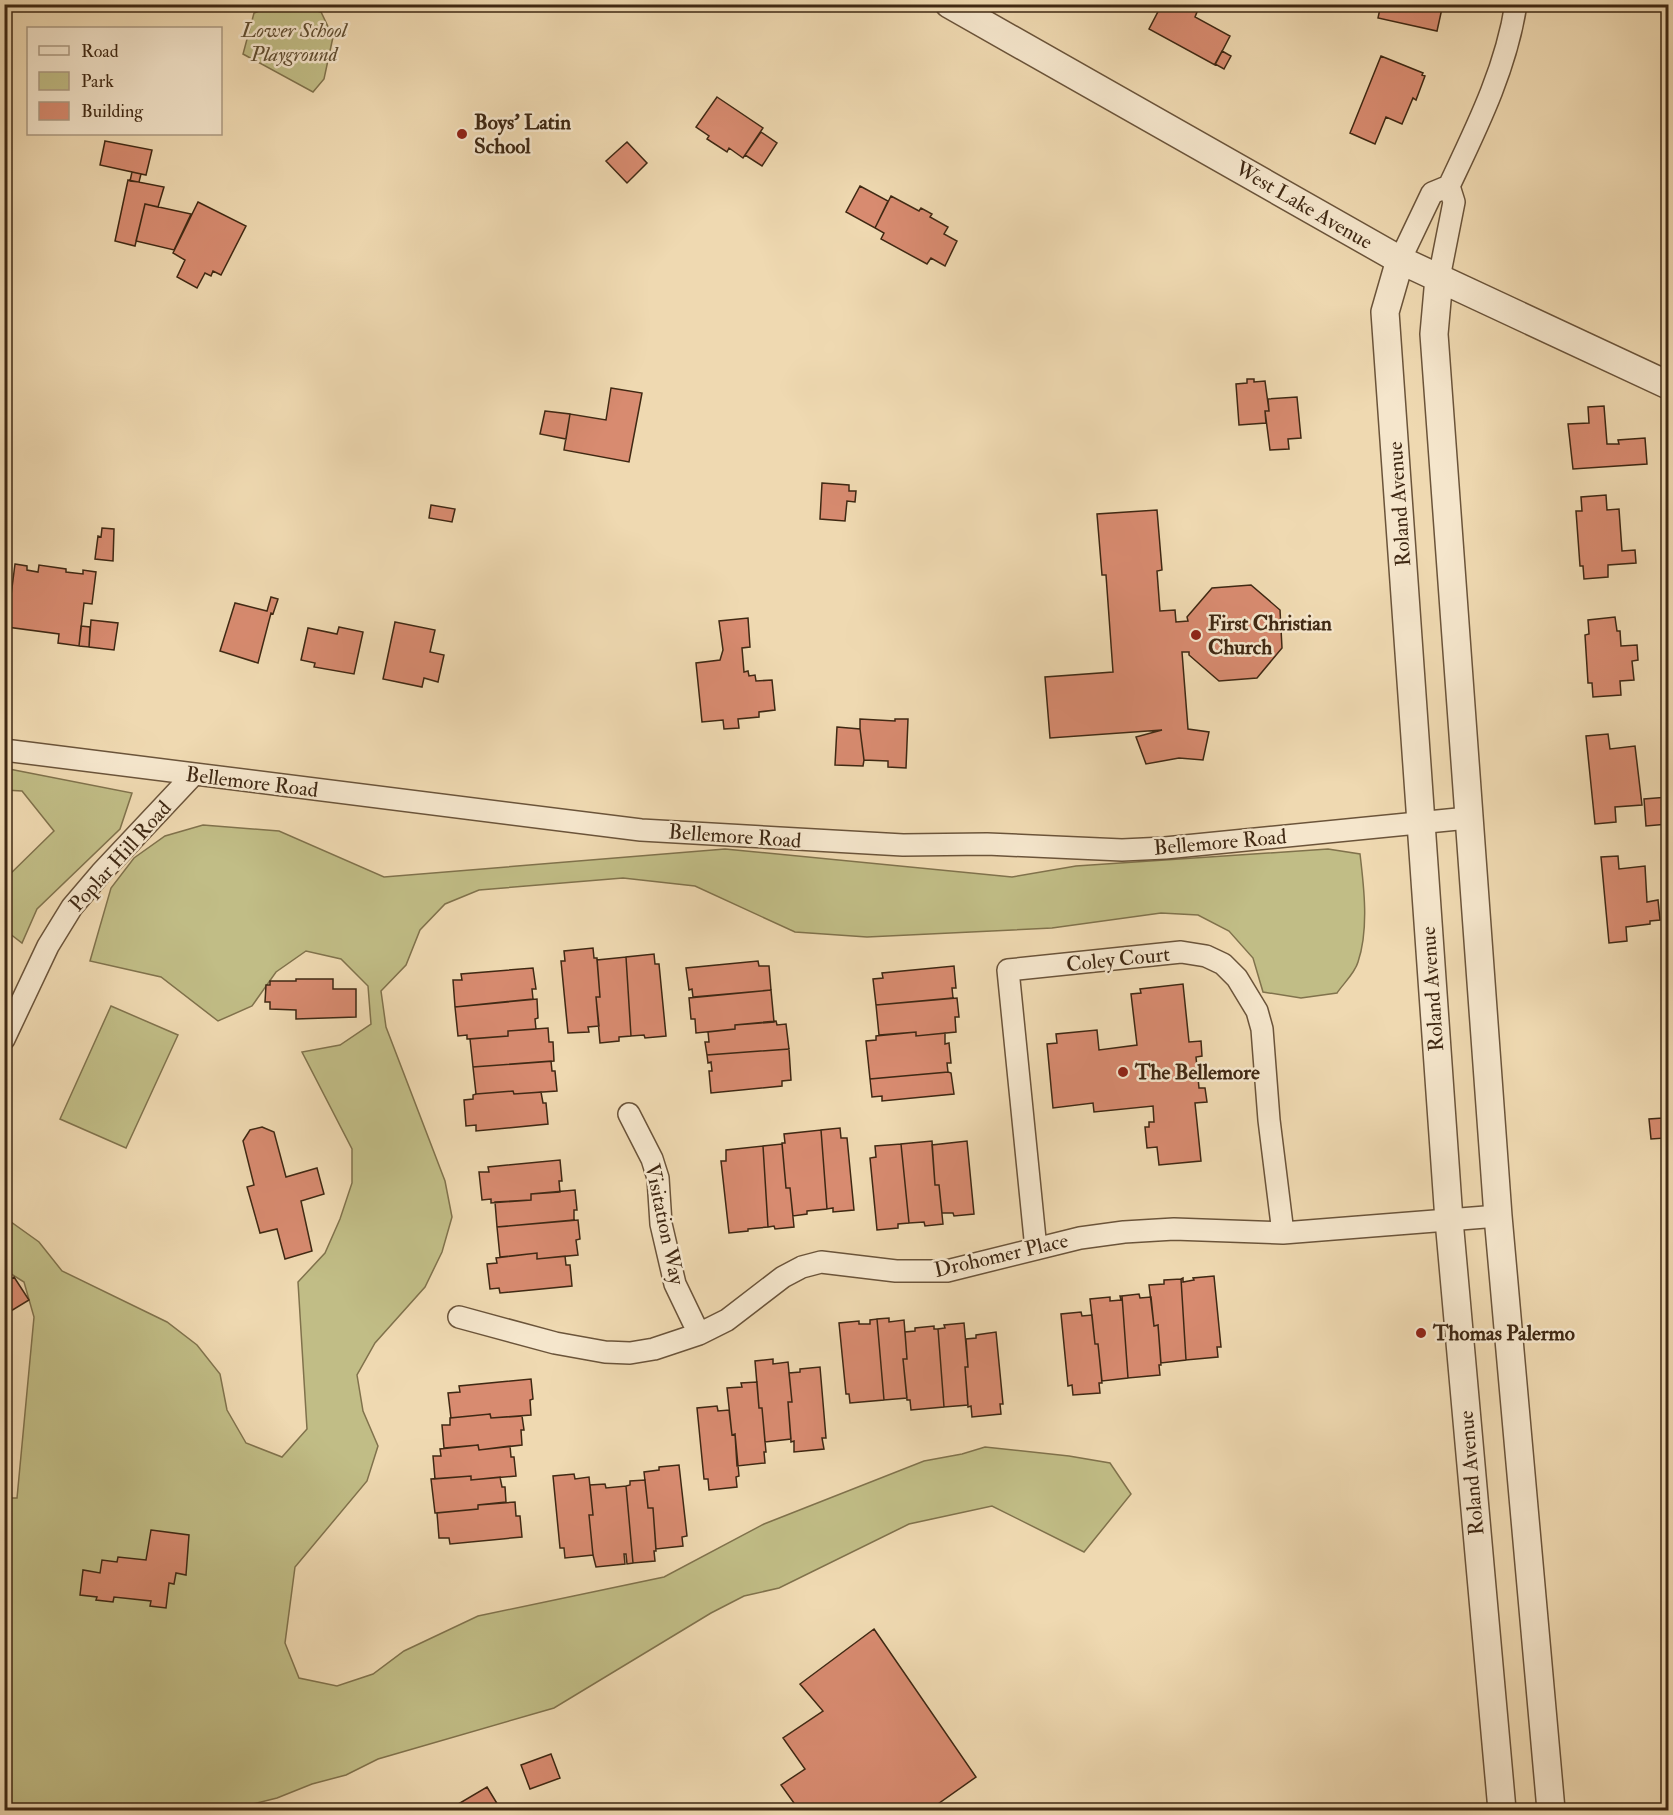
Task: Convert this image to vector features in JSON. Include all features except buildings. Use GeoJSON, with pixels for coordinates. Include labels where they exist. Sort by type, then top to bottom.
{"type":"FeatureCollection","features":[{"type":"Feature","properties":{"kind":"street","name":"West Lake Avenue"},"geometry":{"type":"LineString","coordinates":[[949,4],[1400,260],[1668,385]]}},
{"type":"Feature","properties":{"kind":"street","name":"Roland Avenue"},"geometry":{"type":"LineString","coordinates":[[1502,1810],[1449,1220],[1385,312],[1400,260],[1432,193],[1449,186],[1485,110],[1503,62],[1513,27],[1516,4]]}},
{"type":"Feature","properties":{"kind":"street"},"geometry":{"type":"LineString","coordinates":[[1449,186],[1454,202],[1439,278],[1434,334],[1498,1216],[1551,1810]]}},
{"type":"Feature","properties":{"kind":"street","name":"Bellemore Road"},"geometry":{"type":"LineString","coordinates":[[4,750],[641,830],[903,845],[987,844],[1122,850],[1165,848],[1468,818]]}},
{"type":"Feature","properties":{"kind":"street","name":"Poplar Hill Road"},"geometry":{"type":"LineString","coordinates":[[4,1039],[48,946],[72,907],[194,774]]}},
{"type":"Feature","properties":{"kind":"street","name":"Coley Court"},"geometry":{"type":"LineString","coordinates":[[1036,1248],[1008,970],[1181,952],[1206,956],[1223,964],[1237,978],[1257,1011],[1262,1029],[1269,1120],[1283,1233]]}},
{"type":"Feature","properties":{"kind":"street","name":"Visitation Way"},"geometry":{"type":"LineString","coordinates":[[629,1114],[652,1159],[658,1178],[662,1224],[675,1284],[699,1334]]}},
{"type":"Feature","properties":{"kind":"street","name":"Drohomer Place"},"geometry":{"type":"LineString","coordinates":[[459,1317],[555,1343],[605,1352],[630,1353],[654,1350],[699,1334],[727,1320],[783,1277],[802,1267],[821,1262],[896,1271],[947,1271],[1080,1238],[1124,1232],[1174,1229],[1283,1233],[1498,1216]]}},
{"type":"Feature","properties":{"kind":"green space","name":"Lower School Playground"},"geometry":{"type":"Polygon","coordinates":[[[275,5],[290,5],[321,12],[333,37],[324,79],[313,92],[243,54],[254,13],[275,5]]]}},
{"type":"Feature","properties":{"kind":"green space"},"geometry":{"type":"Polygon","coordinates":[[[4,768],[132,793],[120,829],[37,909],[22,943],[5,930],[5,879],[54,831],[22,791],[5,790],[4,768]]]}},
{"type":"Feature","properties":{"kind":"green space"},"geometry":{"type":"Polygon","coordinates":[[[203,825],[279,831],[384,877],[725,849],[1012,877],[1076,866],[1328,849],[1360,854],[1364,894],[1364,936],[1356,966],[1337,993],[1301,998],[1263,992],[1253,958],[1229,931],[1198,915],[1161,913],[1052,928],[867,937],[795,932],[695,886],[623,878],[479,890],[445,904],[420,930],[406,965],[381,991],[386,1027],[445,1181],[452,1217],[442,1252],[425,1287],[375,1343],[357,1375],[363,1411],[378,1446],[367,1481],[295,1567],[285,1643],[299,1678],[337,1686],[373,1674],[404,1651],[478,1616],[664,1577],[764,1524],[924,1461],[985,1447],[1110,1463],[1131,1494],[1084,1552],[992,1506],[909,1524],[779,1588],[744,1596],[711,1613],[554,1708],[378,1759],[346,1775],[312,1784],[277,1798],[229,1810],[5,1810],[5,1498],[17,1498],[34,1317],[24,1282],[5,1270],[4,1217],[39,1242],[62,1271],[167,1322],[197,1345],[220,1374],[227,1410],[246,1443],[282,1457],[307,1429],[298,1282],[325,1253],[340,1219],[352,1183],[352,1149],[302,1052],[340,1045],[371,1024],[368,986],[341,959],[306,951],[276,972],[252,1006],[218,1021],[161,977],[90,961],[111,888],[134,858],[165,836],[203,825]]]}},
{"type":"Feature","properties":{"kind":"green space"},"geometry":{"type":"Polygon","coordinates":[[[111,1006],[178,1035],[126,1148],[60,1119],[111,1006]]]}},
{"type":"Feature","properties":{"kind":"place","name":"Boys’ Latin School"},"geometry":{"type":"Point","coordinates":[462,134]}},
{"type":"Feature","properties":{"kind":"place","name":"First Christian Church"},"geometry":{"type":"Point","coordinates":[1196,635]}},
{"type":"Feature","properties":{"kind":"place","name":"The Bellemore"},"geometry":{"type":"Point","coordinates":[1123,1072]}},
{"type":"Feature","properties":{"kind":"place","name":"Thomas Palermo"},"geometry":{"type":"Point","coordinates":[1421,1333]}}]}
